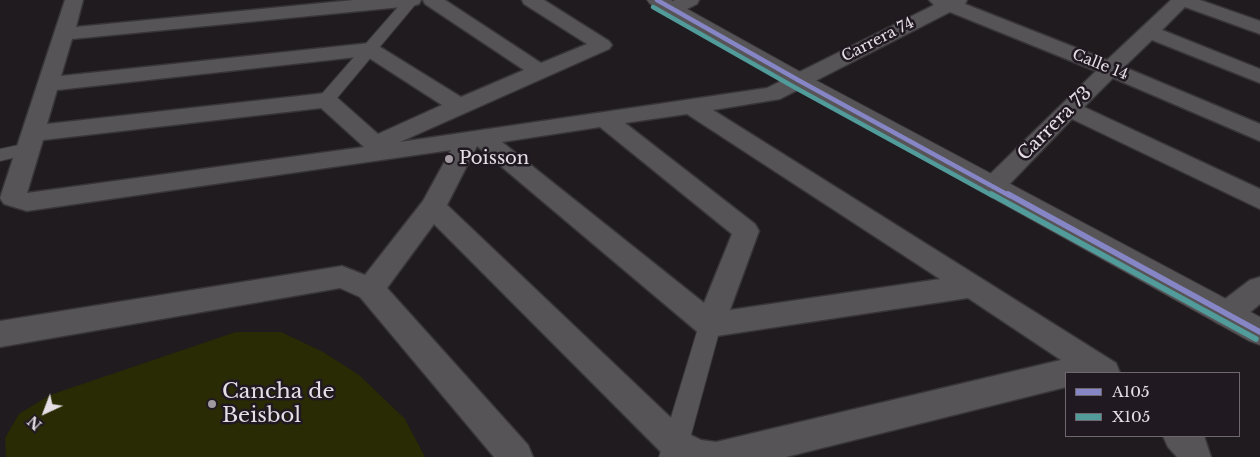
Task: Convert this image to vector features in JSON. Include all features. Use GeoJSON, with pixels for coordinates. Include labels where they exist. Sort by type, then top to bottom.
{"type":"FeatureCollection","features":[{"type":"Feature","properties":{"kind":"street"},"geometry":{"type":"LineString","coordinates":[[30,141],[74,0]]}},
{"type":"Feature","properties":{"kind":"street"},"geometry":{"type":"LineString","coordinates":[[63,34],[412,0]]}},
{"type":"Feature","properties":{"kind":"street"},"geometry":{"type":"LineString","coordinates":[[0,155],[30,141],[326,100],[412,0]]}},
{"type":"Feature","properties":{"kind":"street"},"geometry":{"type":"LineString","coordinates":[[432,0],[539,71]]}},
{"type":"Feature","properties":{"kind":"street"},"geometry":{"type":"LineString","coordinates":[[326,100],[374,149],[459,106],[602,45],[531,0]]}},
{"type":"Feature","properties":{"kind":"street"},"geometry":{"type":"LineString","coordinates":[[1182,0],[1260,28]]}},
{"type":"Feature","properties":{"kind":"street","name":"Carrera 73"},"geometry":{"type":"LineString","coordinates":[[993,186],[1069,109],[1182,0]]}},
{"type":"Feature","properties":{"kind":"street","name":"Calle 14"},"geometry":{"type":"LineString","coordinates":[[948,2],[1260,133]]}},
{"type":"Feature","properties":{"kind":"street","name":"Carrera 74"},"geometry":{"type":"LineString","coordinates":[[30,141],[13,198],[27,202],[374,149],[475,139],[692,107],[772,94],[948,2]]}},
{"type":"Feature","properties":{"kind":"street"},"geometry":{"type":"LineString","coordinates":[[673,3],[798,80],[1260,332]]}},
{"type":"Feature","properties":{"kind":"street"},"geometry":{"type":"LineString","coordinates":[[1149,32],[1260,77]]}},
{"type":"Feature","properties":{"kind":"street"},"geometry":{"type":"LineString","coordinates":[[48,84],[370,49],[459,106]]}},
{"type":"Feature","properties":{"kind":"street"},"geometry":{"type":"LineString","coordinates":[[692,107],[972,286],[1099,370]]}},
{"type":"Feature","properties":{"kind":"street"},"geometry":{"type":"LineString","coordinates":[[1069,109],[1260,200]]}},
{"type":"Feature","properties":{"kind":"street"},"geometry":{"type":"LineString","coordinates":[[604,119],[746,231],[710,325],[674,450]]}},
{"type":"Feature","properties":{"kind":"street"},"geometry":{"type":"LineString","coordinates":[[370,289],[433,208],[475,139],[710,325],[972,286]]}},
{"type":"Feature","properties":{"kind":"street"},"geometry":{"type":"LineString","coordinates":[[433,208],[674,450],[712,457]]}},
{"type":"Feature","properties":{"kind":"street"},"geometry":{"type":"LineString","coordinates":[[0,334],[342,277],[370,289],[516,457]]}},
{"type":"Feature","properties":{"kind":"street"},"geometry":{"type":"LineString","coordinates":[[1227,314],[1260,288]]}},
{"type":"Feature","properties":{"kind":"street"},"geometry":{"type":"LineString","coordinates":[[721,457],[1065,378]]}},
{"type":"Feature","properties":{"kind":"street"},"geometry":{"type":"LineString","coordinates":[[1181,437],[1192,447],[1194,457]]}},
{"type":"Feature","properties":{"kind":"green space","name":"Cancha de Beisbol"},"geometry":{"type":"Polygon","coordinates":[[[236,332],[281,332],[323,352],[359,375],[405,419],[425,457],[6,457],[5,438],[19,414],[50,395],[236,332]]]}},
{"type":"Feature","properties":{"kind":"transit line","name":"A105"},"geometry":{"type":"LineString","coordinates":[[657,0],[798,80],[1260,332]]}},
{"type":"Feature","properties":{"kind":"transit line","name":"X105"},"geometry":{"type":"LineString","coordinates":[[653,7],[794,87],[1256,339]]}},
{"type":"Feature","properties":{"kind":"place","name":"Poisson"},"geometry":{"type":"Point","coordinates":[449,159]}},
{"type":"Feature","properties":{"kind":"place","name":"Cancha de Beisbol"},"geometry":{"type":"Point","coordinates":[212,404]}}]}
